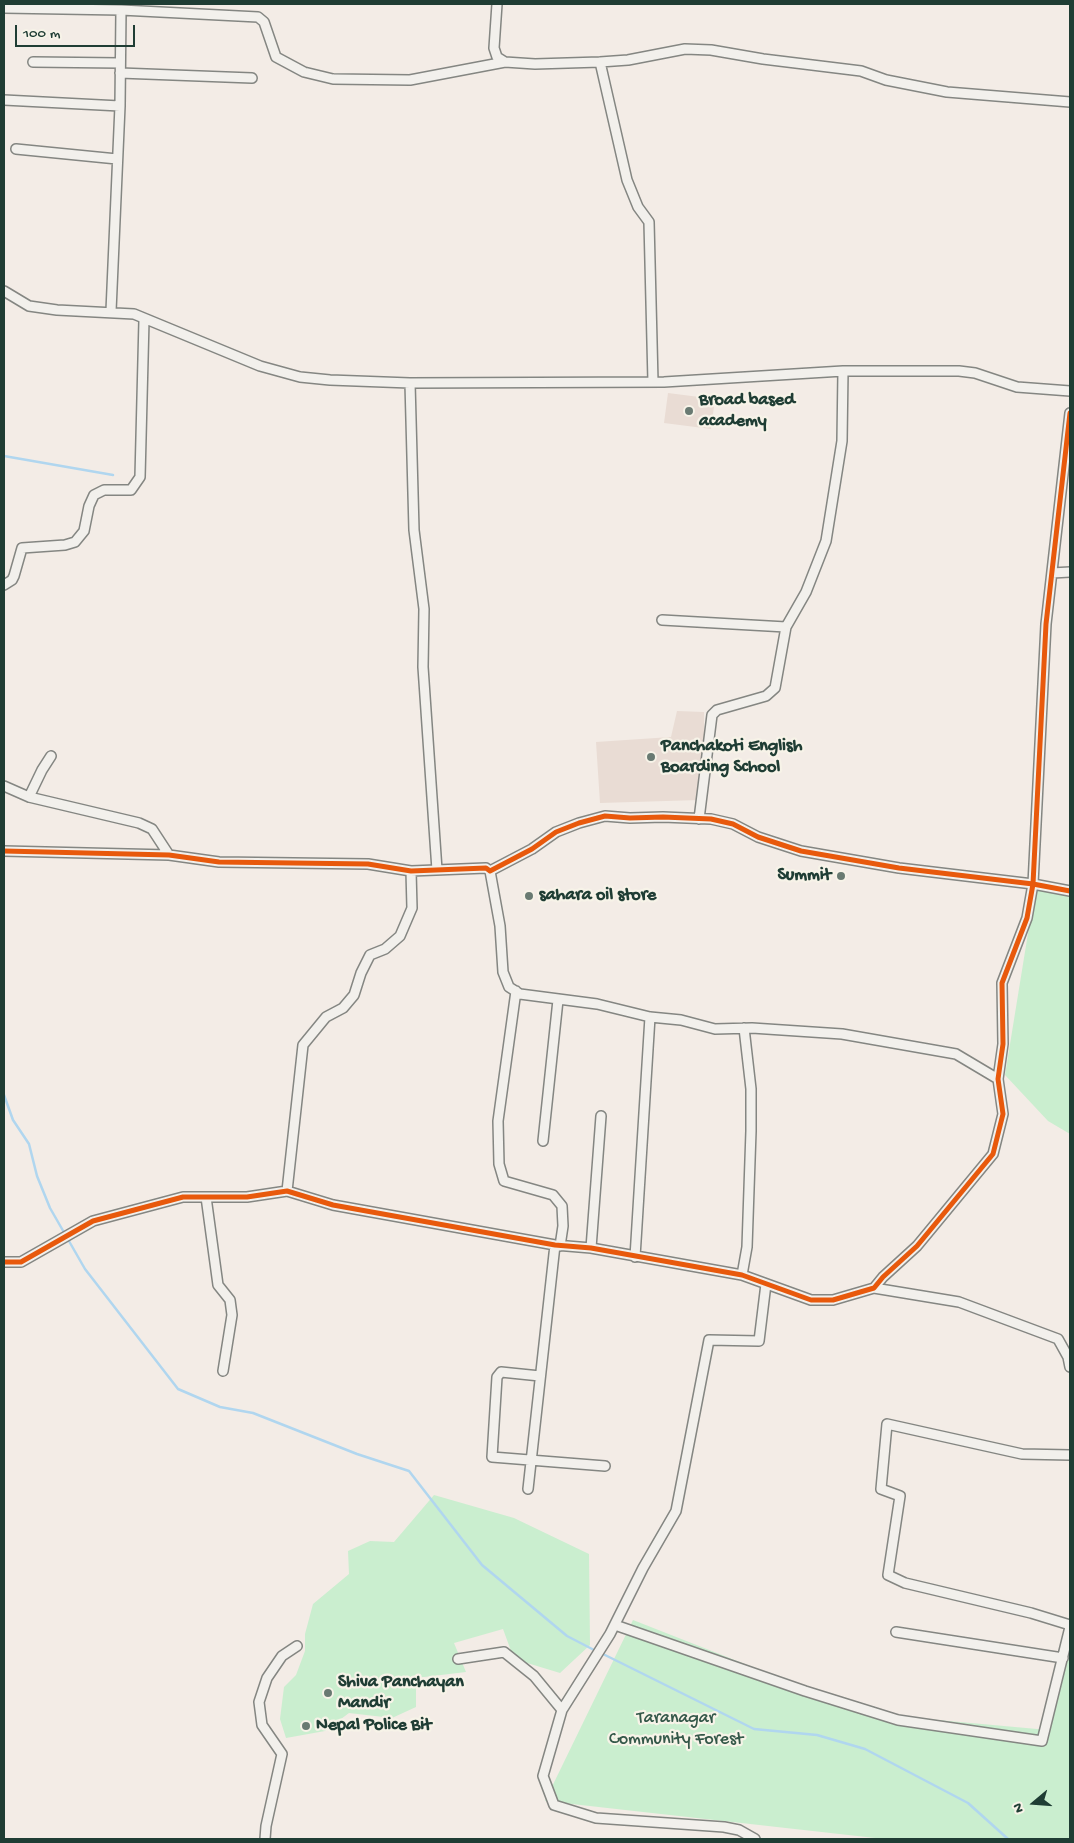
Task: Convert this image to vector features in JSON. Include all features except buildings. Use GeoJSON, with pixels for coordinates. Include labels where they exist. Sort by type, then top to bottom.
{"type":"FeatureCollection","features":[{"type":"Feature","properties":{"kind":"street"},"geometry":{"type":"LineString","coordinates":[[497,4],[494,48],[497,57],[505,62]]}},
{"type":"Feature","properties":{"kind":"street"},"geometry":{"type":"LineString","coordinates":[[4,8],[121,10],[258,17],[264,22],[276,57],[304,72],[333,79],[410,80],[505,62],[535,64],[628,60],[684,49],[711,50],[764,60],[861,71],[886,80],[947,92],[1070,102]]}},
{"type":"Feature","properties":{"kind":"street"},"geometry":{"type":"LineString","coordinates":[[112,311],[120,106],[121,10]]}},
{"type":"Feature","properties":{"kind":"street"},"geometry":{"type":"LineString","coordinates":[[33,62],[120,63]]}},
{"type":"Feature","properties":{"kind":"street"},"geometry":{"type":"LineString","coordinates":[[600,62],[627,180],[638,207],[649,222],[653,382]]}},
{"type":"Feature","properties":{"kind":"street"},"geometry":{"type":"LineString","coordinates":[[120,74],[252,78]]}},
{"type":"Feature","properties":{"kind":"street"},"geometry":{"type":"LineString","coordinates":[[4,100],[120,106]]}},
{"type":"Feature","properties":{"kind":"street"},"geometry":{"type":"LineString","coordinates":[[16,149],[117,159]]}},
{"type":"Feature","properties":{"kind":"street"},"geometry":{"type":"LineString","coordinates":[[4,291],[29,306],[57,310],[112,311],[134,314],[144,320],[260,366],[300,377],[410,383],[653,382],[843,371],[966,371],[1018,387],[1070,391]]}},
{"type":"Feature","properties":{"kind":"street"},"geometry":{"type":"LineString","coordinates":[[4,584],[12,580],[14,576],[22,548],[65,546],[75,542],[84,531],[89,506],[94,495],[104,490],[132,490],[140,477],[144,320]]}},
{"type":"Feature","properties":{"kind":"street"},"geometry":{"type":"LineString","coordinates":[[699,819],[712,716],[717,710],[766,696],[775,688],[786,627],[809,585],[829,526],[842,441],[843,371]]}},
{"type":"Feature","properties":{"kind":"street"},"geometry":{"type":"LineString","coordinates":[[410,383],[414,530],[424,609],[423,668],[437,870]]}},
{"type":"Feature","properties":{"kind":"street"},"geometry":{"type":"LineString","coordinates":[[874,1288],[917,1246],[993,1154],[1002,1114],[998,1079],[1003,1044],[1002,983],[1027,918],[1033,884],[1046,624],[1070,413]]}},
{"type":"Feature","properties":{"kind":"street"},"geometry":{"type":"LineString","coordinates":[[1052,573],[1070,572]]}},
{"type":"Feature","properties":{"kind":"street"},"geometry":{"type":"LineString","coordinates":[[662,620],[786,627]]}},
{"type":"Feature","properties":{"kind":"street"},"geometry":{"type":"LineString","coordinates":[[29,797],[51,756]]}},
{"type":"Feature","properties":{"kind":"street"},"geometry":{"type":"LineString","coordinates":[[4,786],[29,797],[139,823],[152,829],[169,855]]}},
{"type":"Feature","properties":{"kind":"street"},"geometry":{"type":"LineString","coordinates":[[490,871],[532,849],[556,832],[605,816],[699,819],[733,824],[758,837],[801,851],[898,868],[1033,884],[1070,891]]}},
{"type":"Feature","properties":{"kind":"street"},"geometry":{"type":"LineString","coordinates":[[4,851],[169,855],[219,862],[368,864],[411,871],[486,868],[490,871],[500,926],[503,972],[509,987],[516,991],[558,1000],[597,1004],[650,1017],[681,1020],[714,1030],[744,1028],[842,1034],[956,1054],[998,1079]]}},
{"type":"Feature","properties":{"kind":"street"},"geometry":{"type":"LineString","coordinates":[[287,1191],[303,1045],[326,1017],[344,1008],[354,995],[361,973],[370,955],[385,948],[400,936],[412,908],[411,871]]}},
{"type":"Feature","properties":{"kind":"street"},"geometry":{"type":"LineString","coordinates":[[516,991],[498,1121],[499,1164],[504,1181],[553,1195],[562,1206],[563,1226],[558,1246],[540,1376],[528,1489]]}},
{"type":"Feature","properties":{"kind":"street"},"geometry":{"type":"LineString","coordinates":[[543,1141],[558,1000]]}},
{"type":"Feature","properties":{"kind":"street"},"geometry":{"type":"LineString","coordinates":[[635,1257],[650,1017]]}},
{"type":"Feature","properties":{"kind":"street"},"geometry":{"type":"LineString","coordinates":[[742,1275],[747,1247],[751,1131],[751,1089],[744,1028]]}},
{"type":"Feature","properties":{"kind":"street"},"geometry":{"type":"LineString","coordinates":[[591,1248],[601,1116]]}},
{"type":"Feature","properties":{"kind":"street"},"geometry":{"type":"LineString","coordinates":[[4,1262],[21,1262],[93,1221],[183,1197],[247,1197],[287,1191],[334,1205],[558,1246],[591,1248],[742,1275],[810,1300],[833,1300],[874,1288],[959,1302],[1058,1339],[1068,1357],[1070,1367]]}},
{"type":"Feature","properties":{"kind":"street"},"geometry":{"type":"LineString","coordinates":[[206,1197],[218,1285],[230,1300],[232,1315],[222,1371]]}},
{"type":"Feature","properties":{"kind":"street"},"geometry":{"type":"LineString","coordinates":[[755,1839],[739,1830],[724,1827],[596,1818],[554,1805],[543,1776],[562,1710],[591,1668],[643,1568],[676,1512],[708,1340],[759,1341],[766,1284]]}},
{"type":"Feature","properties":{"kind":"street"},"geometry":{"type":"LineString","coordinates":[[540,1376],[500,1372],[497,1377],[492,1457],[605,1466]]}},
{"type":"Feature","properties":{"kind":"street"},"geometry":{"type":"LineString","coordinates":[[615,1625],[805,1691],[898,1720],[1042,1740],[1070,1626],[1031,1612],[905,1583],[888,1575],[900,1496],[881,1489],[887,1424],[1022,1454],[1070,1455]]}},
{"type":"Feature","properties":{"kind":"street"},"geometry":{"type":"LineString","coordinates":[[896,1632],[1062,1658]]}},
{"type":"Feature","properties":{"kind":"street"},"geometry":{"type":"LineString","coordinates":[[266,1839],[266,1826],[282,1754],[262,1725],[259,1702],[267,1678],[282,1656],[297,1646]]}},
{"type":"Feature","properties":{"kind":"street"},"geometry":{"type":"LineString","coordinates":[[458,1658],[504,1652],[534,1676],[562,1710]]}},
{"type":"Feature","properties":{"kind":"shaded area","name":"Broad based academy"},"geometry":{"type":"Polygon","coordinates":[[[668,393],[715,399],[711,429],[664,423],[668,393]]]}},
{"type":"Feature","properties":{"kind":"shaded area","name":"Panchakoti English Boarding School"},"geometry":{"type":"Polygon","coordinates":[[[677,711],[704,712],[704,772],[699,800],[600,803],[596,742],[671,737],[677,711]]]}},
{"type":"Feature","properties":{"kind":"green space"},"geometry":{"type":"Polygon","coordinates":[[[1036,884],[1070,890],[1070,1134],[1048,1121],[1005,1075],[1036,884]]]}},
{"type":"Feature","properties":{"kind":"green space"},"geometry":{"type":"Polygon","coordinates":[[[434,1495],[514,1518],[589,1554],[590,1645],[560,1673],[514,1659],[503,1629],[454,1643],[466,1672],[416,1678],[416,1707],[392,1718],[349,1713],[325,1731],[286,1738],[280,1719],[284,1687],[296,1675],[305,1651],[305,1634],[313,1604],[349,1574],[348,1551],[370,1541],[394,1542],[434,1495]]]}},
{"type":"Feature","properties":{"kind":"green space","name":"Taranagar Community Forest"},"geometry":{"type":"Polygon","coordinates":[[[633,1620],[872,1714],[1048,1730],[1070,1636],[1070,1839],[884,1839],[545,1801],[633,1620]]]}},
{"type":"Feature","properties":{"kind":"waterway"},"geometry":{"type":"LineString","coordinates":[[4,456],[113,475]]}},
{"type":"Feature","properties":{"kind":"waterway"},"geometry":{"type":"LineString","coordinates":[[4,1095],[13,1120],[29,1144],[37,1176],[50,1208],[85,1269],[178,1389],[220,1407],[253,1413],[357,1454],[409,1471],[482,1565],[567,1636],[596,1651]]}},
{"type":"Feature","properties":{"kind":"waterway"},"geometry":{"type":"LineString","coordinates":[[601,1653],[754,1729],[817,1735],[865,1749],[968,1803],[1008,1839]]}},
{"type":"Feature","properties":{"kind":"cycle path"},"geometry":{"type":"LineString","coordinates":[[4,1262],[21,1262],[93,1221],[183,1197],[247,1197],[287,1191],[333,1205],[555,1245],[591,1248],[742,1275],[811,1300],[833,1300],[874,1288],[883,1277],[917,1246],[993,1154],[1003,1114],[998,1079],[1003,1044],[1002,983],[1027,918],[1033,884],[1046,624],[1070,413]]}},
{"type":"Feature","properties":{"kind":"cycle path"},"geometry":{"type":"LineString","coordinates":[[4,851],[169,855],[219,862],[368,864],[411,871],[486,868],[490,871],[532,849],[556,832],[579,823],[605,816],[630,818],[663,817],[711,819],[733,824],[758,837],[801,851],[899,868],[1033,884],[1070,891]]}},
{"type":"Feature","properties":{"kind":"place","name":"Broad based academy"},"geometry":{"type":"Point","coordinates":[689,411]}},
{"type":"Feature","properties":{"kind":"place","name":"Panchakoti English Boarding School"},"geometry":{"type":"Point","coordinates":[651,757]}},
{"type":"Feature","properties":{"kind":"place","name":"Summit"},"geometry":{"type":"Point","coordinates":[841,876]}},
{"type":"Feature","properties":{"kind":"place","name":"sahara oil store"},"geometry":{"type":"Point","coordinates":[529,896]}},
{"type":"Feature","properties":{"kind":"place","name":"Shiva Panchayan Mandir"},"geometry":{"type":"Point","coordinates":[328,1693]}},
{"type":"Feature","properties":{"kind":"place","name":"Nepal Police Bit"},"geometry":{"type":"Point","coordinates":[306,1726]}}]}
